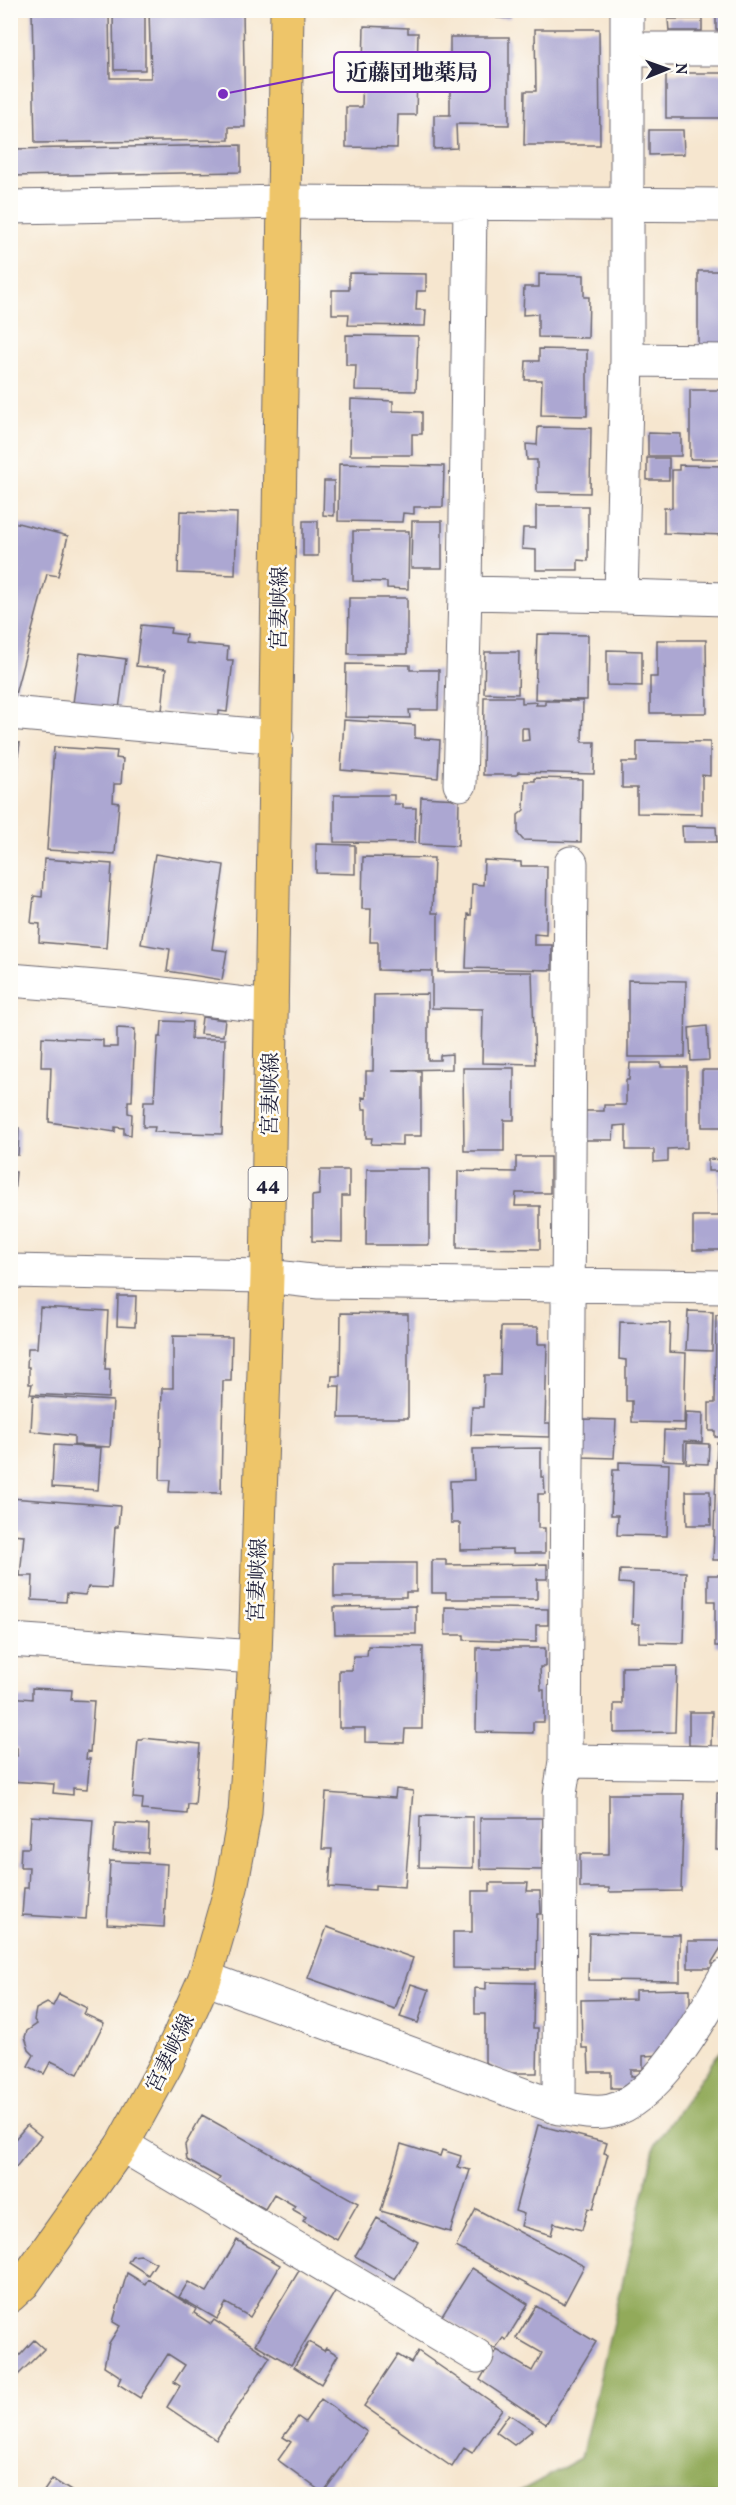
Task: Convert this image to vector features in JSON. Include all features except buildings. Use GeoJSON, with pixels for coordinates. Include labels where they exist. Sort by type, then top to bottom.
{"type":"FeatureCollection","features":[{"type":"Feature","properties":{"kind":"main road","name":"宮妻峡線"},"geometry":{"type":"LineString","coordinates":[[10,2296],[29,2275],[122,2145],[167,2063],[205,1978],[231,1888],[245,1813],[255,1657],[267,1276],[287,10]]}},
{"type":"Feature","properties":{"kind":"street"},"geometry":{"type":"LineString","coordinates":[[621,596],[627,360],[627,10]]}},
{"type":"Feature","properties":{"kind":"street"},"geometry":{"type":"LineString","coordinates":[[627,49],[726,49]]}},
{"type":"Feature","properties":{"kind":"street"},"geometry":{"type":"LineString","coordinates":[[10,207],[284,202],[726,205]]}},
{"type":"Feature","properties":{"kind":"street"},"geometry":{"type":"LineString","coordinates":[[460,784],[470,205]]}},
{"type":"Feature","properties":{"kind":"street"},"geometry":{"type":"LineString","coordinates":[[627,360],[726,361]]}},
{"type":"Feature","properties":{"kind":"street"},"geometry":{"type":"LineString","coordinates":[[465,593],[726,599]]}},
{"type":"Feature","properties":{"kind":"street"},"geometry":{"type":"LineString","coordinates":[[10,713],[277,737]]}},
{"type":"Feature","properties":{"kind":"street"},"geometry":{"type":"LineString","coordinates":[[559,2108],[560,1794],[565,1761],[571,863]]}},
{"type":"Feature","properties":{"kind":"street"},"geometry":{"type":"LineString","coordinates":[[10,980],[121,989],[272,1007]]}},
{"type":"Feature","properties":{"kind":"street"},"geometry":{"type":"LineString","coordinates":[[10,1271],[267,1276],[319,1282],[726,1287]]}},
{"type":"Feature","properties":{"kind":"street"},"geometry":{"type":"LineString","coordinates":[[10,1640],[255,1657]]}},
{"type":"Feature","properties":{"kind":"street"},"geometry":{"type":"LineString","coordinates":[[565,1761],[726,1763]]}},
{"type":"Feature","properties":{"kind":"street"},"geometry":{"type":"LineString","coordinates":[[205,1978],[559,2108],[609,2112],[627,2105],[642,2095],[677,2054],[726,1976]]}},
{"type":"Feature","properties":{"kind":"street"},"geometry":{"type":"LineString","coordinates":[[122,2145],[477,2356]]}},
{"type":"Feature","properties":{"kind":"green space"},"geometry":{"type":"Polygon","coordinates":[[[725,2044],[725,2494],[515,2494],[581,2458],[655,2144],[725,2044]]]}},
{"type":"Feature","properties":{"kind":"place","name":"近藤団地薬局"},"geometry":{"type":"Point","coordinates":[223,94]}}]}
